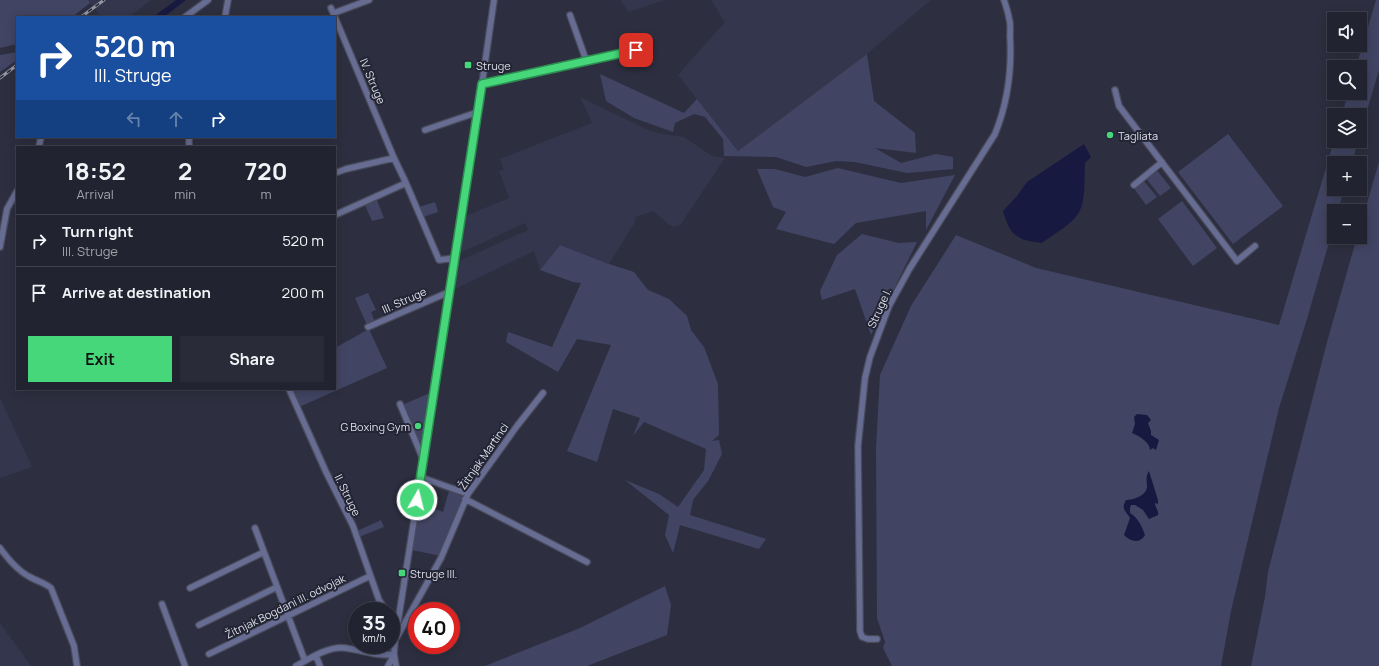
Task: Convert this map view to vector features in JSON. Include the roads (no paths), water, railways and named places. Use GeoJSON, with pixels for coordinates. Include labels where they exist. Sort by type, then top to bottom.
{"type":"FeatureCollection","features":[{"type":"Feature","properties":{"kind":"street"},"geometry":{"type":"LineString","coordinates":[[186,16],[208,0]]}},
{"type":"Feature","properties":{"kind":"street"},"geometry":{"type":"LineString","coordinates":[[225,16],[228,0]]}},
{"type":"Feature","properties":{"kind":"street","name":"IV. Struge"},"geometry":{"type":"LineString","coordinates":[[335,16],[333,10],[369,0]]}},
{"type":"Feature","properties":{"kind":"street"},"geometry":{"type":"LineString","coordinates":[[400,613],[494,0]]}},
{"type":"Feature","properties":{"kind":"street","name":"Struge I."},"geometry":{"type":"LineString","coordinates":[[877,639],[862,637],[860,631],[858,446],[864,378],[870,357],[889,306],[910,268],[995,134],[1001,120],[1011,69],[1010,18],[1004,0]]}},
{"type":"Feature","properties":{"kind":"street"},"geometry":{"type":"LineString","coordinates":[[570,15],[586,60]]}},
{"type":"Feature","properties":{"kind":"street","name":"IV. Struge"},"geometry":{"type":"LineString","coordinates":[[336,17],[394,158],[439,260],[454,258]]}},
{"type":"Feature","properties":{"kind":"street"},"geometry":{"type":"LineString","coordinates":[[482,84],[636,50]]}},
{"type":"Feature","properties":{"kind":"street"},"geometry":{"type":"LineString","coordinates":[[1116,90],[1119,106],[1236,261],[1255,246]]}},
{"type":"Feature","properties":{"kind":"street"},"geometry":{"type":"LineString","coordinates":[[425,130],[478,112]]}},
{"type":"Feature","properties":{"kind":"street"},"geometry":{"type":"LineString","coordinates":[[336,173],[394,158]]}},
{"type":"Feature","properties":{"kind":"street"},"geometry":{"type":"LineString","coordinates":[[1134,185],[1162,162]]}},
{"type":"Feature","properties":{"kind":"street"},"geometry":{"type":"LineString","coordinates":[[336,215],[406,183]]}},
{"type":"Feature","properties":{"kind":"street"},"geometry":{"type":"LineString","coordinates":[[0,247],[7,209],[16,193]]}},
{"type":"Feature","properties":{"kind":"street","name":"III. Struge"},"geometry":{"type":"LineString","coordinates":[[368,327],[449,292]]}},
{"type":"Feature","properties":{"kind":"street","name":"II. Struge"},"geometry":{"type":"LineString","coordinates":[[289,390],[352,526],[380,602]]}},
{"type":"Feature","properties":{"kind":"street","name":"Žitnjak Martinci"},"geometry":{"type":"LineString","coordinates":[[400,632],[441,558],[466,496],[543,393]]}},
{"type":"Feature","properties":{"kind":"street"},"geometry":{"type":"LineString","coordinates":[[400,404],[424,460]]}},
{"type":"Feature","properties":{"kind":"street"},"geometry":{"type":"LineString","coordinates":[[420,477],[466,496],[587,562]]}},
{"type":"Feature","properties":{"kind":"street"},"geometry":{"type":"LineString","coordinates":[[255,528],[305,661]]}},
{"type":"Feature","properties":{"kind":"street"},"geometry":{"type":"LineString","coordinates":[[0,548],[6,556],[23,572],[51,588],[74,646],[77,666]]}},
{"type":"Feature","properties":{"kind":"street"},"geometry":{"type":"LineString","coordinates":[[190,588],[264,552]]}},
{"type":"Feature","properties":{"kind":"street","name":"Žitnjak Bogdani III. odvojak"},"geometry":{"type":"LineString","coordinates":[[210,654],[370,576]]}},
{"type":"Feature","properties":{"kind":"street"},"geometry":{"type":"LineString","coordinates":[[199,625],[277,587]]}},
{"type":"Feature","properties":{"kind":"street"},"geometry":{"type":"LineString","coordinates":[[162,604],[185,666]]}},
{"type":"Feature","properties":{"kind":"street"},"geometry":{"type":"LineString","coordinates":[[296,666],[332,649],[341,648],[348,649]]}},
{"type":"Feature","properties":{"kind":"street"},"geometry":{"type":"LineString","coordinates":[[370,654],[380,656],[394,654]]}},
{"type":"Feature","properties":{"kind":"street"},"geometry":{"type":"LineString","coordinates":[[388,666],[394,654]]}},
{"type":"Feature","properties":{"kind":"street","name":"Žitnjak Martinci"},"geometry":{"type":"LineString","coordinates":[[394,654],[396,666]]}},
{"type":"Feature","properties":{"kind":"street"},"geometry":{"type":"LineString","coordinates":[[316,656],[320,666]]}},
{"type":"Feature","properties":{"kind":"railway"},"geometry":{"type":"LineString","coordinates":[[82,16],[104,0]]}},
{"type":"Feature","properties":{"kind":"railway"},"geometry":{"type":"LineString","coordinates":[[0,78],[16,66]]}},
{"type":"Feature","properties":{"kind":"place","name":"Struge"},"geometry":{"type":"Point","coordinates":[468,65]}},
{"type":"Feature","properties":{"kind":"place","name":"Tagliata"},"geometry":{"type":"Point","coordinates":[1110,135]}},
{"type":"Feature","properties":{"kind":"place","name":"G Boxing Gym"},"geometry":{"type":"Point","coordinates":[418,426]}},
{"type":"Feature","properties":{"kind":"place","name":"Struge III."},"geometry":{"type":"Point","coordinates":[402,573]}}]}
